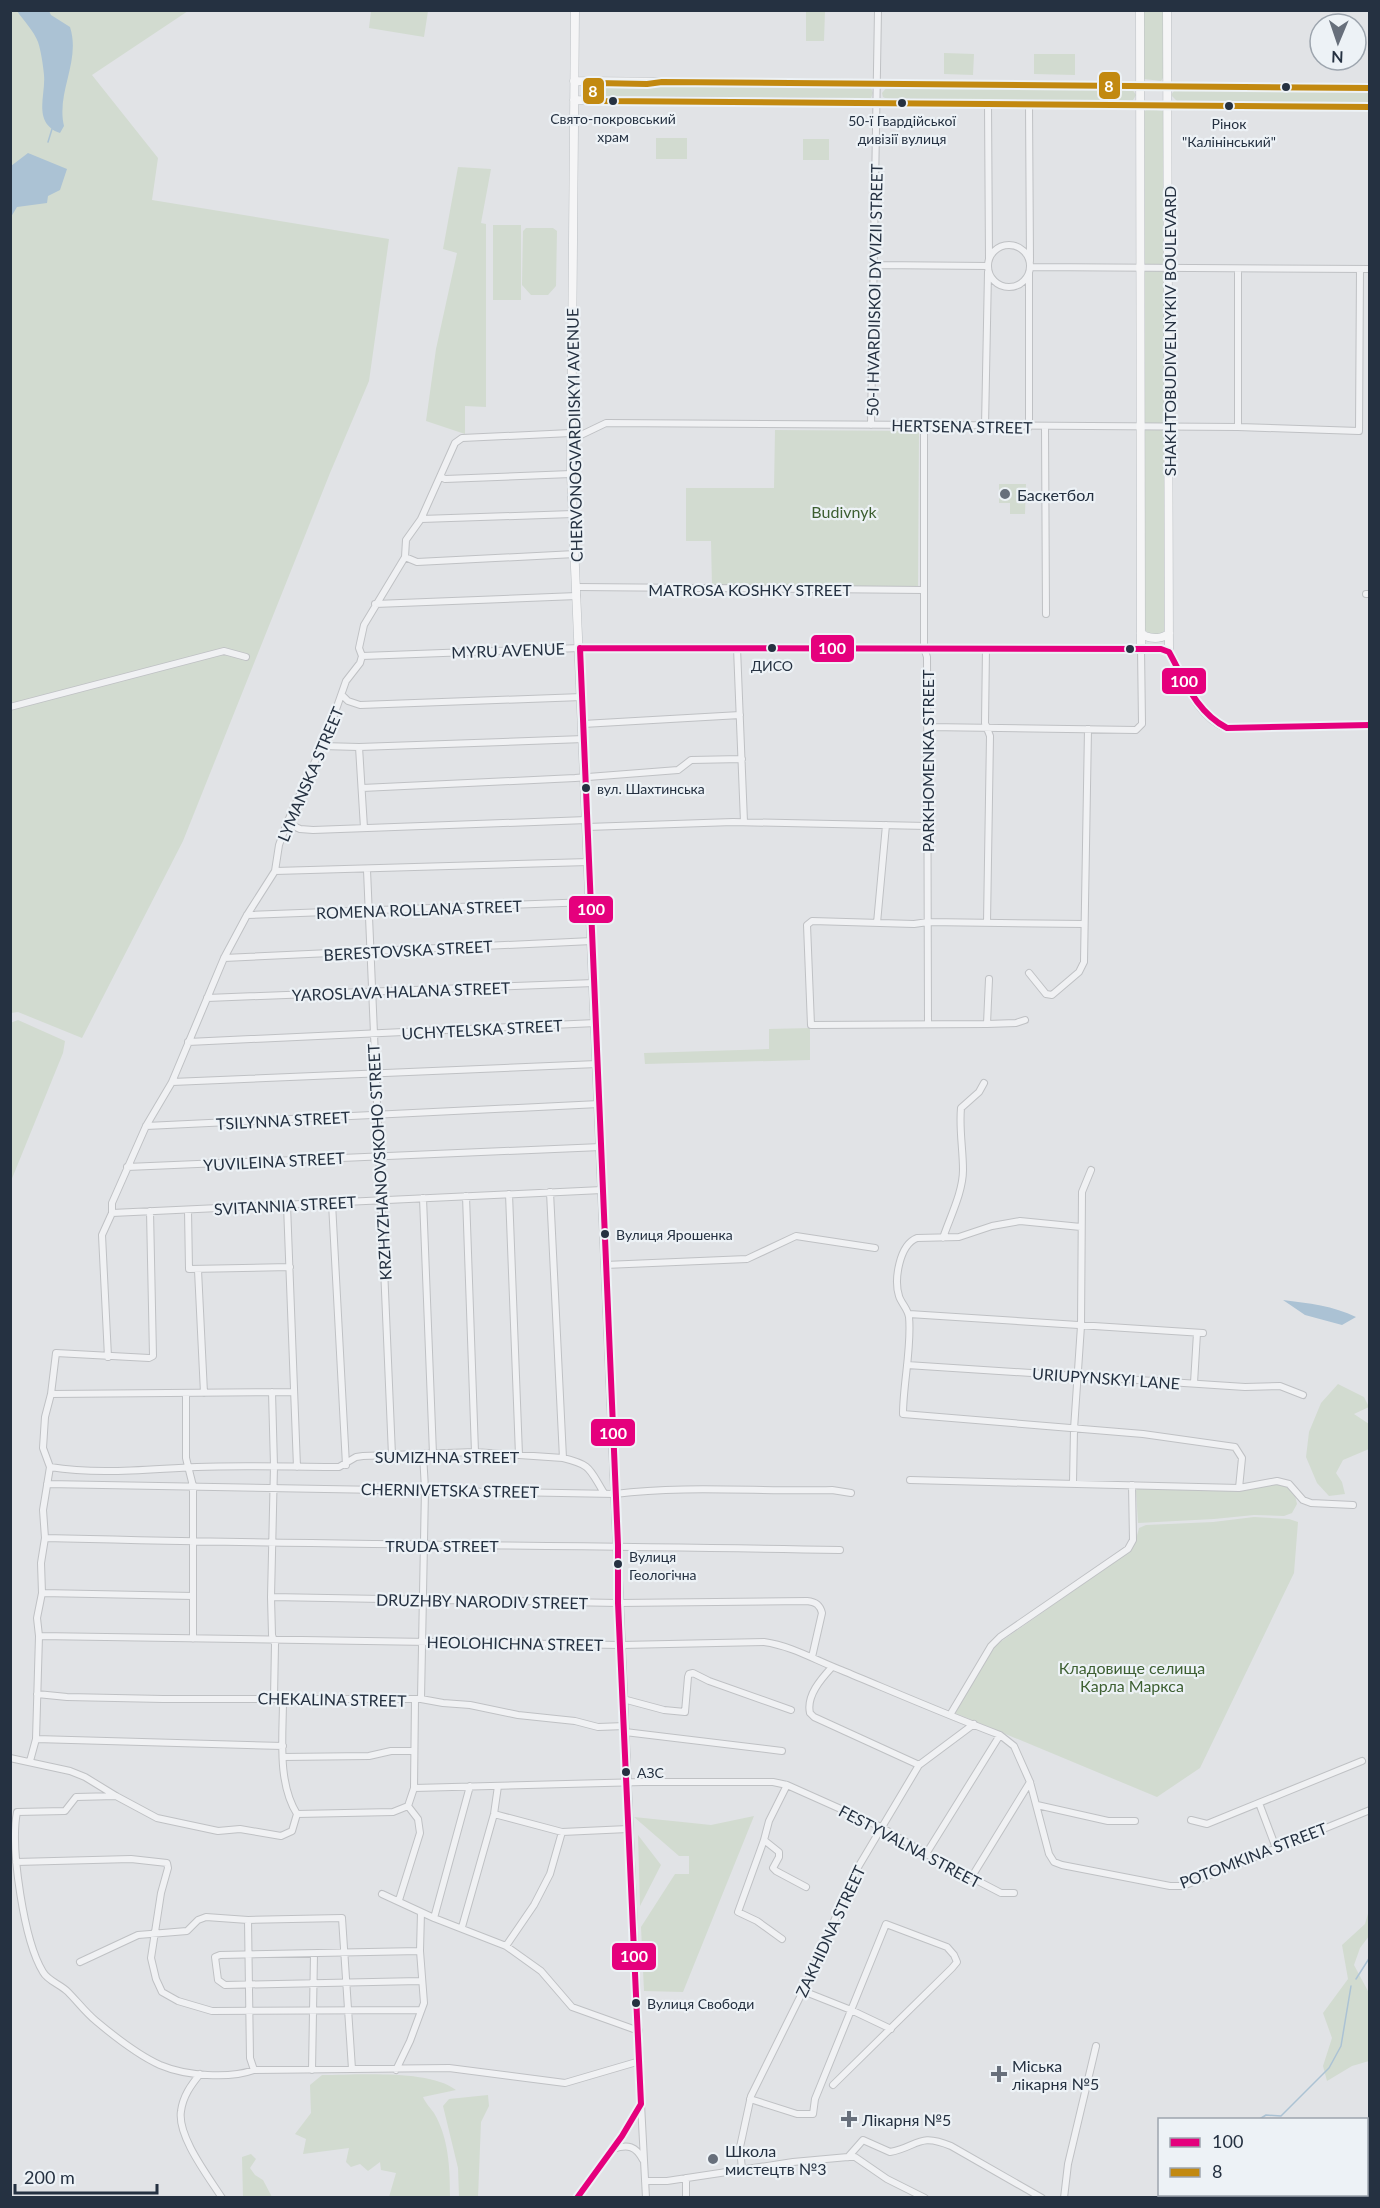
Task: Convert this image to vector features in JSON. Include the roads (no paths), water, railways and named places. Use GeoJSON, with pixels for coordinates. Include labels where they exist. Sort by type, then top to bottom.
{"type":"FeatureCollection","features":[{"type":"Feature","properties":{"kind":"main road","name":"CHERVONOGVARDIISKYI AVENUE"},"geometry":{"type":"LineString","coordinates":[[575,10],[571,474],[641,2104]]}},
{"type":"Feature","properties":{"kind":"main road","name":"SHAKHTOBUDIVELNYKIV BOULEVARD"},"geometry":{"type":"LineString","coordinates":[[1140,10],[1141,648]]}},
{"type":"Feature","properties":{"kind":"main road","name":"SHAKHTOBUDIVELNYKIV BOULEVARD"},"geometry":{"type":"LineString","coordinates":[[1167,10],[1169,652]]}},
{"type":"Feature","properties":{"kind":"main road"},"geometry":{"type":"LineString","coordinates":[[574,81],[1370,88]]}},
{"type":"Feature","properties":{"kind":"main road"},"geometry":{"type":"LineString","coordinates":[[602,101],[593,92],[597,83],[662,82]]}},
{"type":"Feature","properties":{"kind":"main road"},"geometry":{"type":"LineString","coordinates":[[574,100],[1370,107]]}},
{"type":"Feature","properties":{"kind":"main road"},"geometry":{"type":"LineString","coordinates":[[1141,633],[1145,636],[1160,638],[1166,637],[1169,633]]}},
{"type":"Feature","properties":{"kind":"main road","name":"MYRU AVENUE"},"geometry":{"type":"LineString","coordinates":[[580,648],[1161,648],[1169,652]]}},
{"type":"Feature","properties":{"kind":"main road"},"geometry":{"type":"LineString","coordinates":[[1169,652],[1199,704],[1217,724],[1227,728],[1370,725]]}},
{"type":"Feature","properties":{"kind":"main road"},"geometry":{"type":"LineString","coordinates":[[577,2198],[641,2104]]}},
{"type":"Feature","properties":{"kind":"street","name":"50-I HVARDIISKOI DYVIZII STREET"},"geometry":{"type":"LineString","coordinates":[[871,425],[877,103],[873,84],[878,10]]}},
{"type":"Feature","properties":{"kind":"street"},"geometry":{"type":"LineString","coordinates":[[985,426],[988,104]]}},
{"type":"Feature","properties":{"kind":"street"},"geometry":{"type":"LineString","coordinates":[[1029,105],[1029,427]]}},
{"type":"Feature","properties":{"kind":"street"},"geometry":{"type":"LineString","coordinates":[[1011,244],[1022,249],[1030,267],[1022,283],[1008,287],[997,283],[988,266],[994,250],[1011,244]]}},
{"type":"Feature","properties":{"kind":"street"},"geometry":{"type":"LineString","coordinates":[[874,265],[988,266]]}},
{"type":"Feature","properties":{"kind":"street"},"geometry":{"type":"LineString","coordinates":[[1030,267],[1370,269]]}},
{"type":"Feature","properties":{"kind":"street"},"geometry":{"type":"LineString","coordinates":[[1238,269],[1238,427]]}},
{"type":"Feature","properties":{"kind":"street","name":"HERTSENA STREET"},"geometry":{"type":"LineString","coordinates":[[571,446],[581,435],[606,423],[1238,427],[1359,431],[1360,269]]}},
{"type":"Feature","properties":{"kind":"street","name":"PARKHOMENKA STREET"},"geometry":{"type":"LineString","coordinates":[[924,426],[924,648],[927,657],[928,727],[928,1024]]}},
{"type":"Feature","properties":{"kind":"street"},"geometry":{"type":"LineString","coordinates":[[1045,427],[1046,614]]}},
{"type":"Feature","properties":{"kind":"street","name":"LYMANSKA STREET"},"geometry":{"type":"LineString","coordinates":[[112,1213],[112,1203],[127,1167],[146,1126],[172,1082],[224,958],[247,915],[275,871],[279,845],[287,823],[322,746],[346,681],[360,663],[362,656],[359,648],[364,626],[405,557],[406,540],[420,519],[455,443],[462,438],[571,433]]}},
{"type":"Feature","properties":{"kind":"street"},"geometry":{"type":"LineString","coordinates":[[441,477],[571,474]]}},
{"type":"Feature","properties":{"kind":"street"},"geometry":{"type":"LineString","coordinates":[[420,519],[573,514]]}},
{"type":"Feature","properties":{"kind":"street"},"geometry":{"type":"LineString","coordinates":[[405,557],[417,562],[574,554]]}},
{"type":"Feature","properties":{"kind":"street","name":"MATROSA KOSHKY STREET"},"geometry":{"type":"LineString","coordinates":[[375,604],[577,592],[924,590]]}},
{"type":"Feature","properties":{"kind":"street","name":"MYRU AVENUE"},"geometry":{"type":"LineString","coordinates":[[362,656],[580,648]]}},
{"type":"Feature","properties":{"kind":"street"},"geometry":{"type":"LineString","coordinates":[[737,648],[744,822]]}},
{"type":"Feature","properties":{"kind":"street"},"geometry":{"type":"LineString","coordinates":[[986,648],[985,723],[990,736],[987,923]]}},
{"type":"Feature","properties":{"kind":"street"},"geometry":{"type":"LineString","coordinates":[[928,727],[1136,730],[1142,724],[1141,648]]}},
{"type":"Feature","properties":{"kind":"street"},"geometry":{"type":"LineString","coordinates":[[10,707],[224,651],[246,657]]}},
{"type":"Feature","properties":{"kind":"street"},"geometry":{"type":"LineString","coordinates":[[342,695],[348,701],[360,705],[582,697]]}},
{"type":"Feature","properties":{"kind":"street"},"geometry":{"type":"LineString","coordinates":[[583,724],[740,715]]}},
{"type":"Feature","properties":{"kind":"street"},"geometry":{"type":"LineString","coordinates":[[1029,973],[1049,996],[1079,972],[1084,962],[1088,729]]}},
{"type":"Feature","properties":{"kind":"street"},"geometry":{"type":"LineString","coordinates":[[322,746],[359,747],[584,739]]}},
{"type":"Feature","properties":{"kind":"street"},"geometry":{"type":"LineString","coordinates":[[359,747],[364,828]]}},
{"type":"Feature","properties":{"kind":"street"},"geometry":{"type":"LineString","coordinates":[[362,788],[678,770],[691,760],[742,759]]}},
{"type":"Feature","properties":{"kind":"street"},"geometry":{"type":"LineString","coordinates":[[287,823],[300,829],[744,822],[927,826]]}},
{"type":"Feature","properties":{"kind":"street"},"geometry":{"type":"LineString","coordinates":[[877,923],[886,825]]}},
{"type":"Feature","properties":{"kind":"street"},"geometry":{"type":"LineString","coordinates":[[275,871],[589,862]]}},
{"type":"Feature","properties":{"kind":"street","name":"KRZHYZHANOVSKOHO STREET"},"geometry":{"type":"LineString","coordinates":[[367,870],[392,1455]]}},
{"type":"Feature","properties":{"kind":"street","name":"ROMENA ROLLANA STREET"},"geometry":{"type":"LineString","coordinates":[[247,915],[590,902]]}},
{"type":"Feature","properties":{"kind":"street"},"geometry":{"type":"LineString","coordinates":[[1024,1020],[1016,1023],[987,1024],[810,1024],[807,925],[812,921],[914,924],[928,922],[1084,924]]}},
{"type":"Feature","properties":{"kind":"street","name":"BERESTOVSKA STREET"},"geometry":{"type":"LineString","coordinates":[[224,958],[592,941]]}},
{"type":"Feature","properties":{"kind":"street"},"geometry":{"type":"LineString","coordinates":[[987,1024],[989,979]]}},
{"type":"Feature","properties":{"kind":"street","name":"YAROSLAVA HALANA STREET"},"geometry":{"type":"LineString","coordinates":[[207,998],[594,983]]}},
{"type":"Feature","properties":{"kind":"street","name":"UCHYTELSKA STREET"},"geometry":{"type":"LineString","coordinates":[[188,1042],[596,1023]]}},
{"type":"Feature","properties":{"kind":"street"},"geometry":{"type":"LineString","coordinates":[[172,1082],[597,1064]]}},
{"type":"Feature","properties":{"kind":"street"},"geometry":{"type":"LineString","coordinates":[[943,1238],[961,1186],[963,1171],[961,1108],[979,1092],[984,1083]]}},
{"type":"Feature","properties":{"kind":"street","name":"TSILYNNA STREET"},"geometry":{"type":"LineString","coordinates":[[146,1126],[599,1104]]}},
{"type":"Feature","properties":{"kind":"street","name":"YUVILEINA STREET"},"geometry":{"type":"LineString","coordinates":[[127,1167],[600,1147]]}},
{"type":"Feature","properties":{"kind":"street"},"geometry":{"type":"LineString","coordinates":[[1073,1483],[1081,1326],[1082,1192],[1090,1170]]}},
{"type":"Feature","properties":{"kind":"street","name":"SVITANNIA STREET"},"geometry":{"type":"LineString","coordinates":[[112,1213],[602,1190]]}},
{"type":"Feature","properties":{"kind":"street"},"geometry":{"type":"LineString","coordinates":[[550,1192],[563,1458]]}},
{"type":"Feature","properties":{"kind":"street"},"geometry":{"type":"LineString","coordinates":[[509,1194],[519,1455]]}},
{"type":"Feature","properties":{"kind":"street"},"geometry":{"type":"LineString","coordinates":[[466,1196],[475,1452]]}},
{"type":"Feature","properties":{"kind":"street"},"geometry":{"type":"LineString","coordinates":[[423,1198],[433,1454]]}},
{"type":"Feature","properties":{"kind":"street"},"geometry":{"type":"LineString","coordinates":[[332,1203],[346,1464]]}},
{"type":"Feature","properties":{"kind":"street"},"geometry":{"type":"LineString","coordinates":[[287,1205],[297,1467]]}},
{"type":"Feature","properties":{"kind":"street"},"geometry":{"type":"LineString","coordinates":[[188,1210],[188,1266],[192,1270],[290,1267]]}},
{"type":"Feature","properties":{"kind":"street"},"geometry":{"type":"LineString","coordinates":[[30,1761],[36,1738],[39,1636],[37,1618],[42,1593],[41,1563],[45,1538],[43,1510],[50,1467],[43,1448],[45,1417],[51,1394],[56,1353],[149,1358],[154,1352],[150,1211]]}},
{"type":"Feature","properties":{"kind":"street"},"geometry":{"type":"LineString","coordinates":[[108,1357],[102,1235],[112,1213]]}},
{"type":"Feature","properties":{"kind":"street"},"geometry":{"type":"LineString","coordinates":[[1081,1227],[1020,1221],[992,1226],[959,1237],[911,1241],[902,1256],[897,1287],[899,1296],[909,1314],[904,1414],[1181,1438],[1235,1447],[1242,1458],[1239,1488]]}},
{"type":"Feature","properties":{"kind":"street"},"geometry":{"type":"LineString","coordinates":[[605,1265],[747,1259],[796,1236],[875,1248]]}},
{"type":"Feature","properties":{"kind":"street"},"geometry":{"type":"LineString","coordinates":[[198,1270],[204,1393]]}},
{"type":"Feature","properties":{"kind":"street"},"geometry":{"type":"LineString","coordinates":[[909,1314],[1200,1333],[1194,1383]]}},
{"type":"Feature","properties":{"kind":"street","name":"URIUPYNSKYI LANE"},"geometry":{"type":"LineString","coordinates":[[907,1365],[1245,1388],[1280,1386],[1303,1395]]}},
{"type":"Feature","properties":{"kind":"street"},"geometry":{"type":"LineString","coordinates":[[272,1392],[274,1488],[271,1597],[275,1644],[274,1698]]}},
{"type":"Feature","properties":{"kind":"street"},"geometry":{"type":"LineString","coordinates":[[51,1394],[294,1392]]}},
{"type":"Feature","properties":{"kind":"street"},"geometry":{"type":"LineString","coordinates":[[186,1393],[186,1458],[193,1486],[193,1639]]}},
{"type":"Feature","properties":{"kind":"street","name":"SUMIZHNA STREET"},"geometry":{"type":"LineString","coordinates":[[50,1467],[73,1471],[118,1472],[274,1466],[339,1467],[356,1457],[475,1452],[563,1458],[586,1464],[604,1492]]}},
{"type":"Feature","properties":{"kind":"street"},"geometry":{"type":"LineString","coordinates":[[297,1814],[393,1812],[408,1806],[414,1788],[414,1752],[422,1642],[425,1490],[423,1454]]}},
{"type":"Feature","properties":{"kind":"street"},"geometry":{"type":"LineString","coordinates":[[910,1479],[1239,1488],[1277,1481],[1288,1484],[1303,1500],[1311,1503],[1353,1505]]}},
{"type":"Feature","properties":{"kind":"street","name":"CHERNIVETSKA STREET"},"geometry":{"type":"LineString","coordinates":[[47,1484],[604,1492],[615,1494],[686,1488],[831,1490],[851,1493]]}},
{"type":"Feature","properties":{"kind":"street"},"geometry":{"type":"LineString","coordinates":[[950,1715],[992,1646],[1000,1637],[1128,1549],[1133,1539],[1132,1485]]}},
{"type":"Feature","properties":{"kind":"street","name":"TRUDA STREET"},"geometry":{"type":"LineString","coordinates":[[45,1538],[424,1546],[618,1545],[840,1550]]}},
{"type":"Feature","properties":{"kind":"street"},"geometry":{"type":"LineString","coordinates":[[42,1593],[193,1596]]}},
{"type":"Feature","properties":{"kind":"street","name":"DRUZHBY NARODIV STREET"},"geometry":{"type":"LineString","coordinates":[[271,1597],[618,1603],[815,1602],[822,1613],[812,1657]]}},
{"type":"Feature","properties":{"kind":"street","name":"HEOLOHICHNA STREET"},"geometry":{"type":"LineString","coordinates":[[39,1636],[621,1645],[764,1642],[792,1648],[832,1667],[974,1724]]}},
{"type":"Feature","properties":{"kind":"street"},"geometry":{"type":"LineString","coordinates":[[832,1667],[814,1691],[810,1713],[814,1717],[919,1765]]}},
{"type":"Feature","properties":{"kind":"street"},"geometry":{"type":"LineString","coordinates":[[623,1699],[664,1710],[685,1712],[688,1677],[693,1673],[709,1681],[791,1710]]}},
{"type":"Feature","properties":{"kind":"street","name":"CHEKALINA STREET"},"geometry":{"type":"LineString","coordinates":[[37,1694],[153,1699],[418,1699],[782,1752]]}},
{"type":"Feature","properties":{"kind":"street"},"geometry":{"type":"LineString","coordinates":[[10,1758],[30,1761],[85,1777],[157,1818],[218,1831],[240,1829],[281,1836],[288,1834],[294,1827],[297,1814],[289,1801],[283,1757],[283,1700]]}},
{"type":"Feature","properties":{"kind":"street","name":"ZAKHIDNA STREET"},"geometry":{"type":"LineString","coordinates":[[742,2170],[740,2147],[750,2099],[803,1992],[857,1869],[919,1765],[974,1724]]}},
{"type":"Feature","properties":{"kind":"street","name":"POTOMKINA STREET"},"geometry":{"type":"LineString","coordinates":[[974,1724],[1000,1735],[1014,1746],[1030,1782],[1049,1854],[1054,1862],[1062,1865],[1170,1886],[1183,1886],[1370,1810]]}},
{"type":"Feature","properties":{"kind":"street"},"geometry":{"type":"LineString","coordinates":[[926,1854],[1000,1735]]}},
{"type":"Feature","properties":{"kind":"street"},"geometry":{"type":"LineString","coordinates":[[36,1738],[283,1746]]}},
{"type":"Feature","properties":{"kind":"street"},"geometry":{"type":"LineString","coordinates":[[283,1757],[369,1756],[391,1751],[414,1752]]}},
{"type":"Feature","properties":{"kind":"street"},"geometry":{"type":"LineString","coordinates":[[1191,1820],[1207,1824],[1362,1761]]}},
{"type":"Feature","properties":{"kind":"street","name":"FESTYVALNA STREET"},"geometry":{"type":"LineString","coordinates":[[414,1788],[627,1783],[769,1782],[787,1785],[881,1827],[926,1854],[1001,1893],[1014,1893]]}},
{"type":"Feature","properties":{"kind":"street"},"geometry":{"type":"LineString","coordinates":[[971,1878],[1030,1782]]}},
{"type":"Feature","properties":{"kind":"street"},"geometry":{"type":"LineString","coordinates":[[782,1939],[757,1921],[738,1912],[764,1840],[768,1821],[787,1785]]}},
{"type":"Feature","properties":{"kind":"street"},"geometry":{"type":"LineString","coordinates":[[434,1918],[470,1786]]}},
{"type":"Feature","properties":{"kind":"street"},"geometry":{"type":"LineString","coordinates":[[462,1927],[494,1814],[498,1786]]}},
{"type":"Feature","properties":{"kind":"street"},"geometry":{"type":"LineString","coordinates":[[116,1796],[76,1797],[65,1811],[16,1812],[14,1823],[19,1886],[33,1949],[44,1973],[64,1988],[95,2020],[160,2065],[200,2074],[232,2075],[255,2070],[449,2068],[565,2084],[640,2061]]}},
{"type":"Feature","properties":{"kind":"street"},"geometry":{"type":"LineString","coordinates":[[1259,1803],[1276,1848]]}},
{"type":"Feature","properties":{"kind":"street"},"geometry":{"type":"LineString","coordinates":[[1037,1805],[1107,1821],[1135,1821]]}},
{"type":"Feature","properties":{"kind":"street"},"geometry":{"type":"LineString","coordinates":[[399,1900],[420,1833],[415,1812],[408,1806]]}},
{"type":"Feature","properties":{"kind":"street"},"geometry":{"type":"LineString","coordinates":[[494,1814],[562,1832],[628,1829]]}},
{"type":"Feature","properties":{"kind":"street"},"geometry":{"type":"LineString","coordinates":[[506,1946],[534,1905],[550,1874],[562,1832]]}},
{"type":"Feature","properties":{"kind":"street"},"geometry":{"type":"LineString","coordinates":[[764,1840],[779,1852],[780,1857],[773,1868],[806,1887]]}},
{"type":"Feature","properties":{"kind":"street"},"geometry":{"type":"LineString","coordinates":[[16,1862],[131,1859],[167,1863],[168,1868],[161,1893],[151,1958],[162,1992],[178,2001],[212,2011],[421,2010]]}},
{"type":"Feature","properties":{"kind":"street"},"geometry":{"type":"LineString","coordinates":[[382,1894],[434,1918],[506,1946],[541,1971],[572,2007],[639,2031]]}},
{"type":"Feature","properties":{"kind":"street"},"geometry":{"type":"LineString","coordinates":[[396,2070],[424,2003],[424,1990],[420,1981],[422,1912]]}},
{"type":"Feature","properties":{"kind":"street"},"geometry":{"type":"LineString","coordinates":[[80,1962],[138,1935],[184,1932],[198,1920],[206,1917],[248,1920],[342,1918],[352,2069]]}},
{"type":"Feature","properties":{"kind":"street"},"geometry":{"type":"LineString","coordinates":[[248,1920],[250,2058],[255,2070]]}},
{"type":"Feature","properties":{"kind":"street"},"geometry":{"type":"LineString","coordinates":[[750,2099],[797,2114],[813,2114],[815,2099],[886,1924],[947,1947],[957,1962],[834,2085]]}},
{"type":"Feature","properties":{"kind":"street"},"geometry":{"type":"LineString","coordinates":[[420,1951],[215,1956],[220,1984],[420,1981]]}},
{"type":"Feature","properties":{"kind":"street"},"geometry":{"type":"LineString","coordinates":[[312,2070],[314,1954]]}},
{"type":"Feature","properties":{"kind":"street"},"geometry":{"type":"LineString","coordinates":[[803,1992],[851,2010],[891,2029]]}},
{"type":"Feature","properties":{"kind":"street"},"geometry":{"type":"LineString","coordinates":[[1064,2198],[1068,2164],[1096,2046]]}},
{"type":"Feature","properties":{"kind":"street"},"geometry":{"type":"LineString","coordinates":[[200,2074],[185,2096],[180,2112],[181,2127],[222,2198]]}},
{"type":"Feature","properties":{"kind":"street"},"geometry":{"type":"LineString","coordinates":[[641,2104],[646,2198]]}},
{"type":"Feature","properties":{"kind":"street"},"geometry":{"type":"LineString","coordinates":[[848,2157],[863,2140],[890,2152],[924,2139],[938,2140],[1042,2198]]}},
{"type":"Feature","properties":{"kind":"street"},"geometry":{"type":"LineString","coordinates":[[612,2149],[622,2146],[635,2148],[645,2164]]}},
{"type":"Feature","properties":{"kind":"street"},"geometry":{"type":"LineString","coordinates":[[645,2181],[686,2178],[793,2162],[855,2157],[887,2179],[925,2198]]}},
{"type":"Feature","properties":{"kind":"street"},"geometry":{"type":"LineString","coordinates":[[686,2178],[686,2198]]}},
{"type":"Feature","properties":{"kind":"water"},"geometry":{"type":"Polygon","coordinates":[[[17,11],[49,11],[51,15],[70,27],[73,52],[63,101],[64,126],[60,133],[46,123],[43,116],[42,58],[34,34],[17,11]]]}},
{"type":"Feature","properties":{"kind":"water"},"geometry":{"type":"Polygon","coordinates":[[[28,153],[67,169],[60,190],[48,196],[47,203],[17,207],[11,217],[11,166],[28,153]]]}},
{"type":"Feature","properties":{"kind":"water"},"geometry":{"type":"Polygon","coordinates":[[[1283,1300],[1330,1308],[1356,1317],[1342,1325],[1305,1315],[1283,1300]]]}},
{"type":"Feature","properties":{"kind":"waterway"},"geometry":{"type":"LineString","coordinates":[[48,142],[52,129]]}},
{"type":"Feature","properties":{"kind":"waterway"},"geometry":{"type":"LineString","coordinates":[[1356,1979],[1370,1957]]}},
{"type":"Feature","properties":{"kind":"waterway"},"geometry":{"type":"LineString","coordinates":[[1261,2118],[1266,2115],[1281,2116],[1329,2068],[1341,2046],[1351,1986]]}},
{"type":"Feature","properties":{"kind":"place","name":"Свято-покровський храм"},"geometry":{"type":"Point","coordinates":[613,101]}},
{"type":"Feature","properties":{"kind":"place","name":"50-ї Гвардійської дивізії вулиця"},"geometry":{"type":"Point","coordinates":[902,103]}},
{"type":"Feature","properties":{"kind":"place","name":"Рінок \"Калінінський\""},"geometry":{"type":"Point","coordinates":[1229,106]}},
{"type":"Feature","properties":{"kind":"place","name":"Баскетбол"},"geometry":{"type":"Point","coordinates":[1005,494]}},
{"type":"Feature","properties":{"kind":"place","name":"ДИСО"},"geometry":{"type":"Point","coordinates":[772,648]}},
{"type":"Feature","properties":{"kind":"place","name":"вул. Шахтинська"},"geometry":{"type":"Point","coordinates":[586,788]}},
{"type":"Feature","properties":{"kind":"place","name":"Вулиця Ярошенка"},"geometry":{"type":"Point","coordinates":[605,1234]}},
{"type":"Feature","properties":{"kind":"place","name":"Вулиця Геологічна"},"geometry":{"type":"Point","coordinates":[618,1564]}},
{"type":"Feature","properties":{"kind":"place","name":"АЗС"},"geometry":{"type":"Point","coordinates":[626,1772]}},
{"type":"Feature","properties":{"kind":"place","name":"Вулиця Свободи"},"geometry":{"type":"Point","coordinates":[636,2003]}},
{"type":"Feature","properties":{"kind":"place","name":"Міська лікарня №5"},"geometry":{"type":"Point","coordinates":[999,2074]}},
{"type":"Feature","properties":{"kind":"place","name":"Лікарня №5"},"geometry":{"type":"Point","coordinates":[849,2119]}},
{"type":"Feature","properties":{"kind":"place","name":"Школа мистецтв №3"},"geometry":{"type":"Point","coordinates":[713,2159]}},
{"type":"Feature","properties":{"kind":"park label","name":"Budivnyk"},"geometry":{"type":"Point","coordinates":[844,511]}},
{"type":"Feature","properties":{"kind":"park label","name":"Кладовище селища Карла Маркса"},"geometry":{"type":"Point","coordinates":[1132,1676]}}]}
